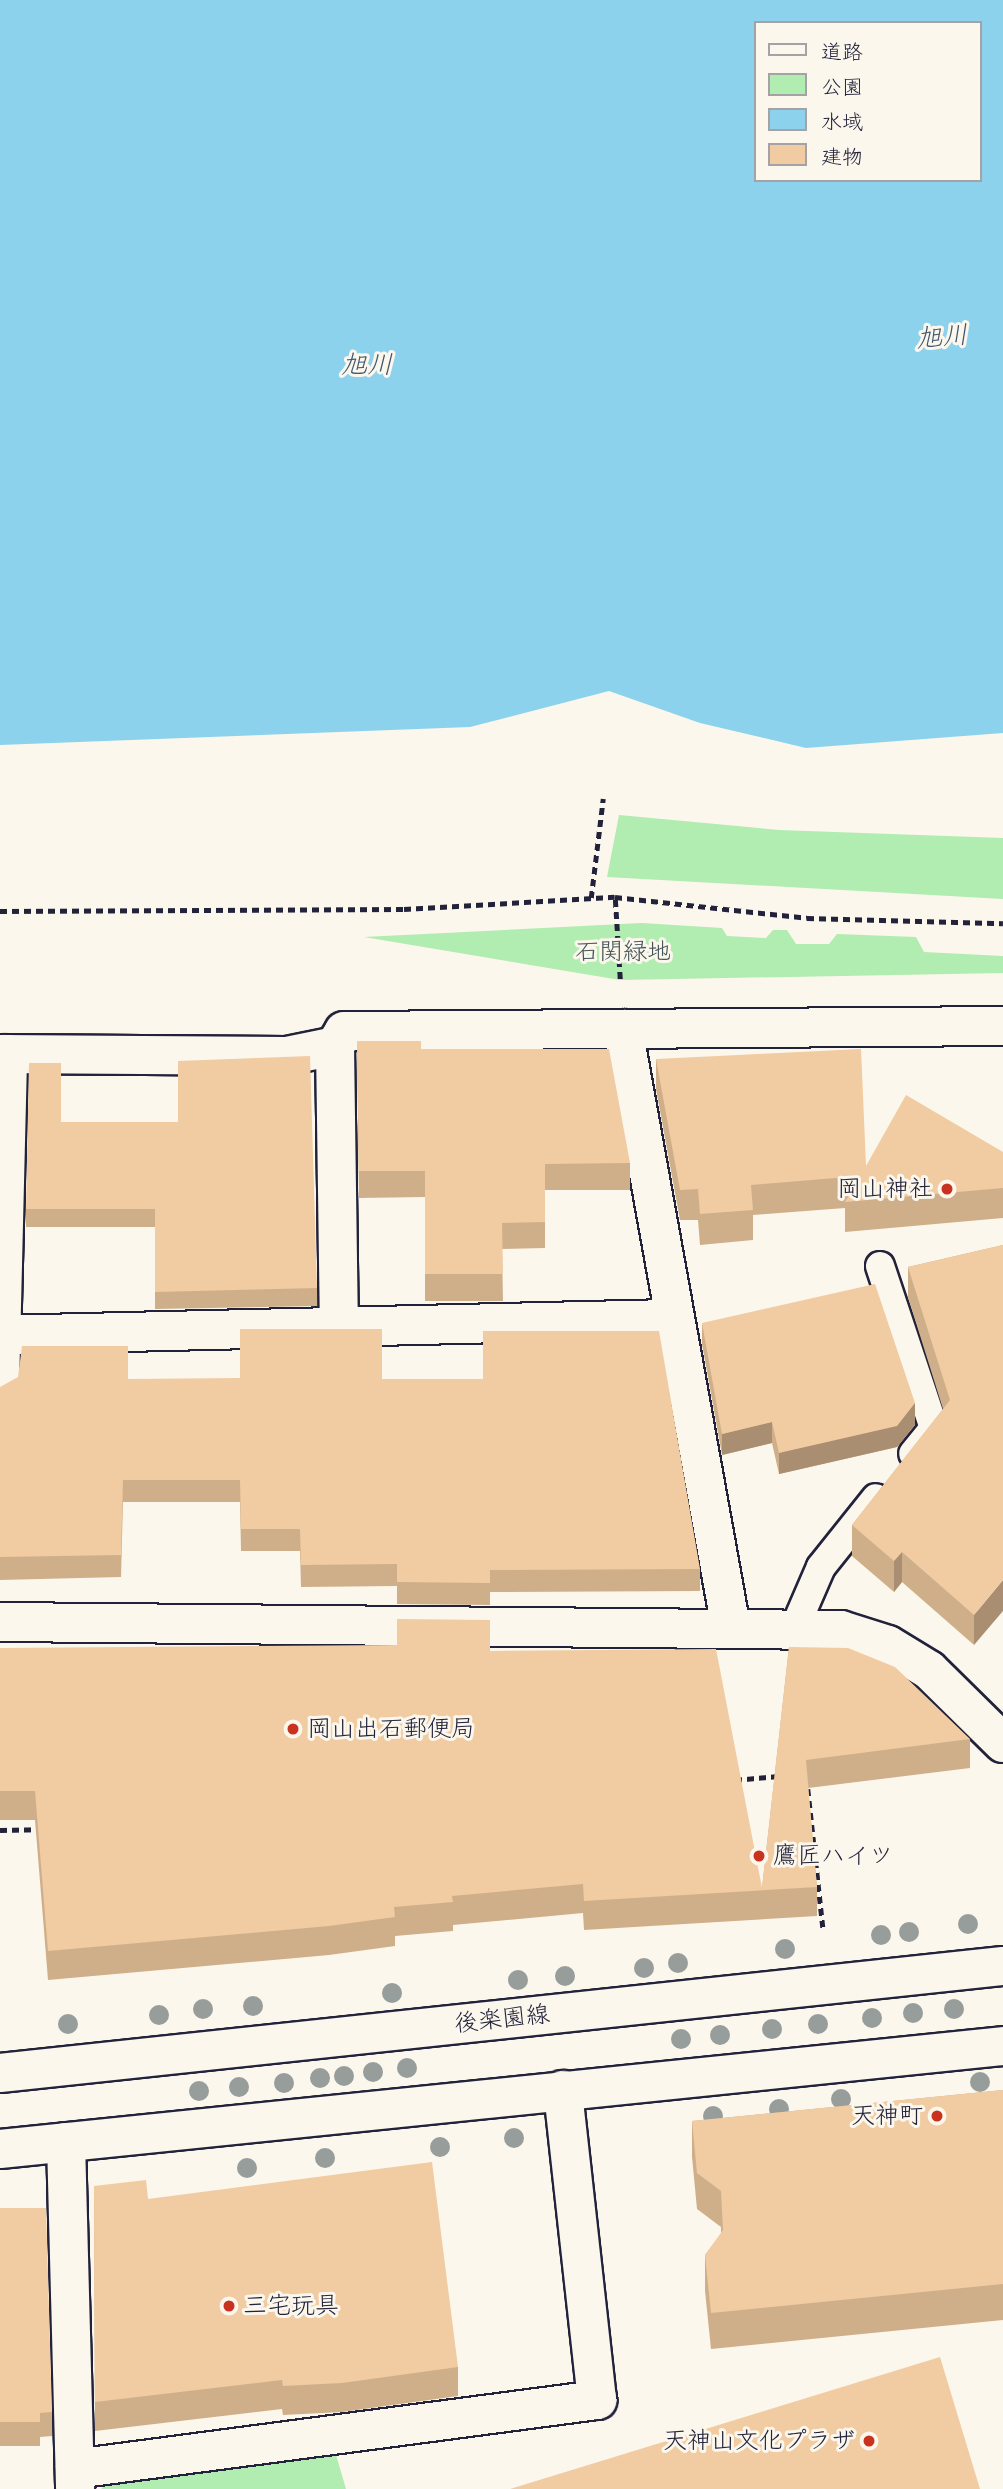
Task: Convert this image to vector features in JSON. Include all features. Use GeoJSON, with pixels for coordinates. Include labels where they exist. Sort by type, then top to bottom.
{"type":"FeatureCollection","features":[{"type":"Feature","properties":{"kind":"street"},"geometry":{"type":"LineString","coordinates":[[0,1387],[4,1054],[286,1056],[339,1038],[624,1028],[1003,1026]]}},
{"type":"Feature","properties":{"kind":"street"},"geometry":{"type":"LineString","coordinates":[[624,1028],[671,1319],[731,1628]]}},
{"type":"Feature","properties":{"kind":"street"},"geometry":{"type":"LineString","coordinates":[[339,1038],[339,1331]]}},
{"type":"Feature","properties":{"kind":"street"},"geometry":{"type":"LineString","coordinates":[[0,1335],[339,1331],[671,1319]]}},
{"type":"Feature","properties":{"kind":"street"},"geometry":{"type":"LineString","coordinates":[[0,1622],[795,1627],[841,1630],[888,1645],[929,1670],[1003,1743]]}},
{"type":"Feature","properties":{"kind":"street","name":"後楽園線"},"geometry":{"type":"LineString","coordinates":[[0,2073],[1003,1966]]}},
{"type":"Feature","properties":{"kind":"street"},"geometry":{"type":"LineString","coordinates":[[0,2149],[1003,2046]]}},
{"type":"Feature","properties":{"kind":"street"},"geometry":{"type":"LineString","coordinates":[[65,2142],[75,2479],[597,2400],[562,2091]]}},
{"type":"Feature","properties":{"kind":"lane"},"geometry":{"type":"LineString","coordinates":[[795,1627],[821,1567],[934,1428],[880,1266]]}},
{"type":"Feature","properties":{"kind":"path"},"geometry":{"type":"LineString","coordinates":[[591,898],[603,799]]}},
{"type":"Feature","properties":{"kind":"path"},"geometry":{"type":"LineString","coordinates":[[615,897],[620,980]]}},
{"type":"Feature","properties":{"kind":"path"},"geometry":{"type":"LineString","coordinates":[[0,911],[404,909],[615,897],[807,918],[1003,923]]}},
{"type":"Feature","properties":{"kind":"path"},"geometry":{"type":"LineString","coordinates":[[806,1773],[823,1928]]}},
{"type":"Feature","properties":{"kind":"path"},"geometry":{"type":"LineString","coordinates":[[725,1782],[793,1775]]}},
{"type":"Feature","properties":{"kind":"path"},"geometry":{"type":"LineString","coordinates":[[0,1830],[56,1829]]}},
{"type":"Feature","properties":{"kind":"green space"},"geometry":{"type":"Polygon","coordinates":[[[619,815],[779,830],[1003,838],[1003,899],[607,877],[619,815]]]}},
{"type":"Feature","properties":{"kind":"green space","name":"石関緑地"},"geometry":{"type":"Polygon","coordinates":[[[642,923],[722,928],[727,936],[766,938],[773,930],[787,930],[796,944],[829,944],[837,934],[916,937],[924,952],[1003,956],[1003,973],[620,980],[364,937],[642,923]]]}},
{"type":"Feature","properties":{"kind":"green space"},"geometry":{"type":"Polygon","coordinates":[[[336,2455],[346,2489],[101,2489],[120,2473],[336,2455]]]}},
{"type":"Feature","properties":{"kind":"water","name":"旭川"},"geometry":{"type":"Polygon","coordinates":[[[0,0],[1003,0],[1003,733],[806,748],[700,723],[609,691],[470,727],[0,745],[0,0]]]}},
{"type":"Feature","properties":{"kind":"building"},"geometry":{"type":"Polygon","coordinates":[[[357,1041],[421,1041],[421,1049],[609,1049],[630,1163],[545,1164],[545,1222],[502,1223],[503,1274],[425,1274],[425,1171],[359,1171],[357,1041]]]}},
{"type":"Feature","properties":{"kind":"building"},"geometry":{"type":"Polygon","coordinates":[[[861,1049],[866,1166],[906,1095],[1003,1152],[1003,1188],[845,1202],[860,1176],[751,1185],[753,1210],[700,1214],[698,1189],[680,1190],[656,1059],[861,1049]]]}},
{"type":"Feature","properties":{"kind":"building"},"geometry":{"type":"Polygon","coordinates":[[[310,1056],[317,1288],[155,1292],[155,1209],[26,1209],[29,1063],[61,1063],[61,1122],[178,1122],[178,1061],[310,1056]]]}},
{"type":"Feature","properties":{"kind":"building"},"geometry":{"type":"Polygon","coordinates":[[[1003,1245],[1003,1580],[974,1615],[902,1552],[894,1561],[852,1525],[950,1400],[908,1267],[1003,1245]]]}},
{"type":"Feature","properties":{"kind":"building"},"geometry":{"type":"Polygon","coordinates":[[[875,1284],[915,1403],[897,1426],[779,1453],[772,1422],[722,1434],[702,1323],[875,1284]]]}},
{"type":"Feature","properties":{"kind":"building"},"geometry":{"type":"Polygon","coordinates":[[[240,1329],[382,1329],[382,1379],[483,1379],[483,1331],[659,1331],[700,1569],[490,1570],[490,1583],[397,1582],[397,1564],[301,1565],[300,1529],[241,1529],[240,1480],[123,1480],[121,1555],[0,1557],[0,1387],[18,1377],[22,1346],[128,1346],[128,1379],[240,1378],[240,1329]]]}},
{"type":"Feature","properties":{"kind":"building"},"geometry":{"type":"Polygon","coordinates":[[[397,1619],[490,1620],[490,1651],[716,1649],[762,1888],[789,1647],[848,1648],[895,1667],[970,1739],[806,1760],[817,1887],[584,1901],[583,1884],[452,1896],[453,1902],[394,1907],[395,1917],[329,1926],[48,1951],[35,1791],[0,1791],[0,1648],[397,1645],[397,1619]]]}},
{"type":"Feature","properties":{"kind":"building"},"geometry":{"type":"Polygon","coordinates":[[[1003,2090],[1003,2284],[711,2313],[705,2255],[723,2230],[721,2191],[697,2173],[692,2121],[1003,2090]]]}},
{"type":"Feature","properties":{"kind":"building"},"geometry":{"type":"Polygon","coordinates":[[[432,2162],[458,2367],[342,2383],[283,2386],[282,2380],[95,2402],[94,2186],[146,2180],[148,2199],[432,2162]]]}},
{"type":"Feature","properties":{"kind":"building"},"geometry":{"type":"Polygon","coordinates":[[[0,2208],[46,2208],[52,2412],[40,2413],[40,2422],[0,2422],[0,2208]]]}},
{"type":"Feature","properties":{"kind":"building"},"geometry":{"type":"Polygon","coordinates":[[[940,2357],[980,2489],[510,2489],[940,2357]]]}},
{"type":"Feature","properties":{"kind":"place","name":"岡山神社"},"geometry":{"type":"Point","coordinates":[947,1189]}},
{"type":"Feature","properties":{"kind":"place","name":"岡山出石郵便局"},"geometry":{"type":"Point","coordinates":[293,1729]}},
{"type":"Feature","properties":{"kind":"place","name":"鷹匠ハイツ"},"geometry":{"type":"Point","coordinates":[759,1856]}},
{"type":"Feature","properties":{"kind":"place","name":"天神町"},"geometry":{"type":"Point","coordinates":[937,2116]}},
{"type":"Feature","properties":{"kind":"place","name":"三宅玩具"},"geometry":{"type":"Point","coordinates":[229,2306]}},
{"type":"Feature","properties":{"kind":"place","name":"天神山文化プラザ"},"geometry":{"type":"Point","coordinates":[869,2441]}}]}
